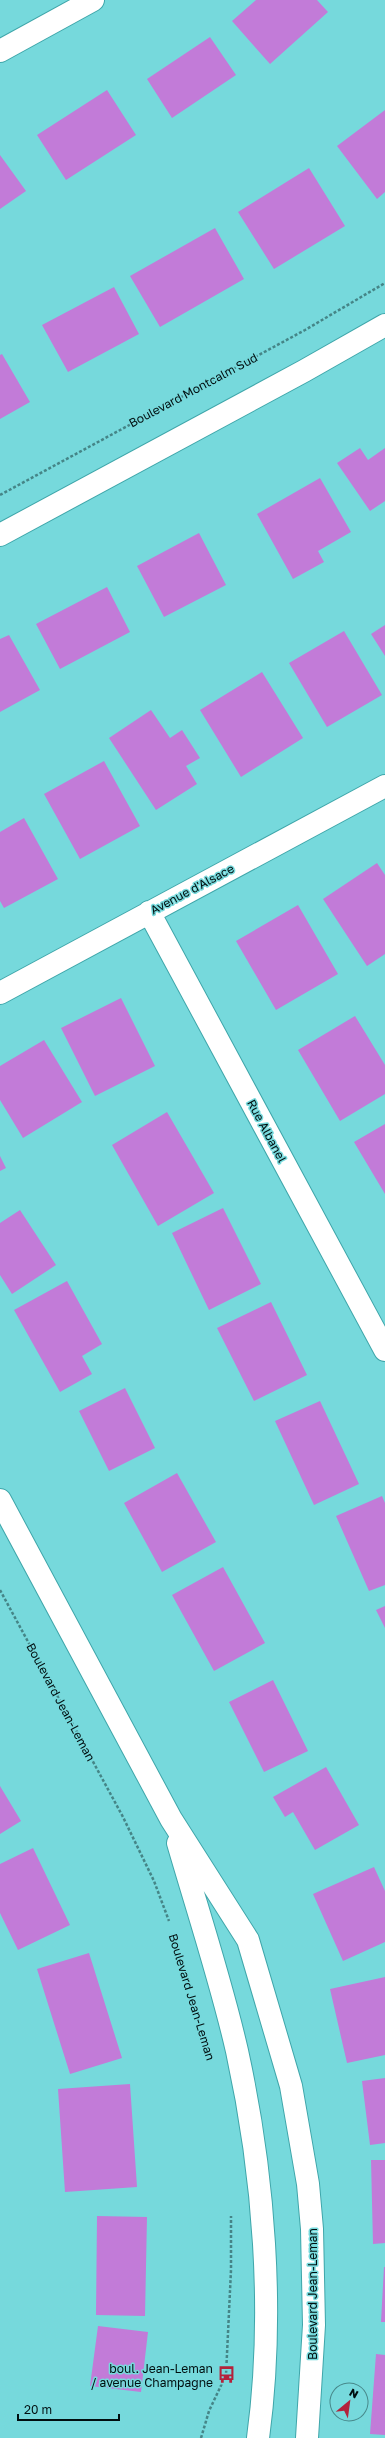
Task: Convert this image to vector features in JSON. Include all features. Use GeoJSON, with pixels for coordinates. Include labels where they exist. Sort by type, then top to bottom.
{"type":"FeatureCollection","features":[{"type":"Feature","properties":{"kind":"street"},"geometry":{"type":"LineString","coordinates":[[0,51],[93,0]]}},
{"type":"Feature","properties":{"kind":"street"},"geometry":{"type":"LineString","coordinates":[[0,535],[304,371],[385,324]]}},
{"type":"Feature","properties":{"kind":"street","name":"Avenue d'Alsace"},"geometry":{"type":"LineString","coordinates":[[0,993],[385,786]]}},
{"type":"Feature","properties":{"kind":"street","name":"Rue Albanel"},"geometry":{"type":"LineString","coordinates":[[149,912],[385,1350]]}},
{"type":"Feature","properties":{"kind":"street","name":"Boulevard Jean-Leman"},"geometry":{"type":"LineString","coordinates":[[0,1500],[171,1819],[248,1940],[291,2086],[303,2144],[312,2229],[314,2325],[307,2438]]}},
{"type":"Feature","properties":{"kind":"street","name":"Boulevard Jean-Leman"},"geometry":{"type":"LineString","coordinates":[[171,1819],[237,2051],[251,2131],[261,2216],[268,2317],[258,2438]]}},
{"type":"Feature","properties":{"kind":"path","name":"Boulevard Montcalm Sud"},"geometry":{"type":"LineString","coordinates":[[0,495],[305,330],[385,283]]}},
{"type":"Feature","properties":{"kind":"path","name":"Boulevard Jean-Leman"},"geometry":{"type":"LineString","coordinates":[[0,1590],[123,1817],[154,1881],[170,1924]]}},
{"type":"Feature","properties":{"kind":"path"},"geometry":{"type":"LineString","coordinates":[[201,2438],[209,2411],[226,2375],[232,2270],[230,2209]]}},
{"type":"Feature","properties":{"kind":"building"},"geometry":{"type":"Polygon","coordinates":[[[256,0],[317,0],[328,12],[270,64],[232,21],[256,0]]]}},
{"type":"Feature","properties":{"kind":"building"},"geometry":{"type":"Polygon","coordinates":[[[210,37],[236,75],[172,118],[147,79],[210,37]]]}},
{"type":"Feature","properties":{"kind":"building"},"geometry":{"type":"Polygon","coordinates":[[[107,90],[136,135],[66,180],[37,135],[107,90]]]}},
{"type":"Feature","properties":{"kind":"building"},"geometry":{"type":"Polygon","coordinates":[[[385,110],[385,192],[377,199],[337,146],[385,110]]]}},
{"type":"Feature","properties":{"kind":"building"},"geometry":{"type":"Polygon","coordinates":[[[0,155],[26,191],[0,209],[0,155]]]}},
{"type":"Feature","properties":{"kind":"building"},"geometry":{"type":"Polygon","coordinates":[[[309,168],[345,226],[274,269],[238,212],[309,168]]]}},
{"type":"Feature","properties":{"kind":"building"},"geometry":{"type":"Polygon","coordinates":[[[215,228],[244,279],[160,327],[130,276],[215,228]]]}},
{"type":"Feature","properties":{"kind":"building"},"geometry":{"type":"Polygon","coordinates":[[[114,287],[139,334],[68,372],[42,325],[114,287]]]}},
{"type":"Feature","properties":{"kind":"building"},"geometry":{"type":"Polygon","coordinates":[[[2,354],[30,402],[0,419],[0,355],[2,354]]]}},
{"type":"Feature","properties":{"kind":"building"},"geometry":{"type":"Polygon","coordinates":[[[360,448],[368,460],[385,448],[385,501],[370,511],[337,463],[360,448]]]}},
{"type":"Feature","properties":{"kind":"building"},"geometry":{"type":"Polygon","coordinates":[[[320,478],[351,532],[318,551],[324,562],[293,579],[257,514],[320,478]]]}},
{"type":"Feature","properties":{"kind":"building"},"geometry":{"type":"Polygon","coordinates":[[[199,533],[226,585],[164,617],[137,566],[199,533]]]}},
{"type":"Feature","properties":{"kind":"building"},"geometry":{"type":"Polygon","coordinates":[[[107,587],[130,632],[60,669],[36,624],[107,587]]]}},
{"type":"Feature","properties":{"kind":"building"},"geometry":{"type":"Polygon","coordinates":[[[385,625],[385,656],[371,634],[385,625]]]}},
{"type":"Feature","properties":{"kind":"building"},"geometry":{"type":"Polygon","coordinates":[[[344,631],[382,695],[327,727],[289,663],[344,631]]]}},
{"type":"Feature","properties":{"kind":"building"},"geometry":{"type":"Polygon","coordinates":[[[9,635],[40,690],[0,712],[0,639],[9,635]]]}},
{"type":"Feature","properties":{"kind":"building"},"geometry":{"type":"Polygon","coordinates":[[[262,672],[303,738],[241,777],[200,710],[262,672]]]}},
{"type":"Feature","properties":{"kind":"building"},"geometry":{"type":"Polygon","coordinates":[[[151,710],[170,738],[182,730],[200,758],[186,766],[197,784],[156,810],[109,738],[151,710]]]}},
{"type":"Feature","properties":{"kind":"building"},"geometry":{"type":"Polygon","coordinates":[[[104,761],[140,826],[80,859],[44,794],[104,761]]]}},
{"type":"Feature","properties":{"kind":"building"},"geometry":{"type":"Polygon","coordinates":[[[24,818],[58,879],[4,908],[0,901],[0,832],[24,818]]]}},
{"type":"Feature","properties":{"kind":"building"},"geometry":{"type":"Polygon","coordinates":[[[377,863],[385,875],[385,954],[367,966],[323,899],[377,863]]]}},
{"type":"Feature","properties":{"kind":"building"},"geometry":{"type":"Polygon","coordinates":[[[298,905],[338,974],[276,1010],[236,941],[298,905]]]}},
{"type":"Feature","properties":{"kind":"building"},"geometry":{"type":"Polygon","coordinates":[[[121,998],[155,1066],[95,1096],[61,1028],[121,998]]]}},
{"type":"Feature","properties":{"kind":"building"},"geometry":{"type":"Polygon","coordinates":[[[355,1016],[385,1065],[385,1094],[340,1121],[298,1050],[355,1016]]]}},
{"type":"Feature","properties":{"kind":"building"},"geometry":{"type":"Polygon","coordinates":[[[44,1040],[82,1102],[23,1138],[0,1100],[0,1066],[44,1040]]]}},
{"type":"Feature","properties":{"kind":"building"},"geometry":{"type":"Polygon","coordinates":[[[167,1112],[214,1193],[158,1226],[112,1145],[167,1112]]]}},
{"type":"Feature","properties":{"kind":"building"},"geometry":{"type":"Polygon","coordinates":[[[385,1124],[385,1194],[354,1142],[385,1124]]]}},
{"type":"Feature","properties":{"kind":"building"},"geometry":{"type":"Polygon","coordinates":[[[0,1156],[6,1168],[0,1171],[0,1156]]]}},
{"type":"Feature","properties":{"kind":"building"},"geometry":{"type":"Polygon","coordinates":[[[223,1208],[261,1284],[209,1310],[172,1233],[223,1208]]]}},
{"type":"Feature","properties":{"kind":"building"},"geometry":{"type":"Polygon","coordinates":[[[20,1210],[56,1265],[12,1294],[0,1275],[0,1223],[20,1210]]]}},
{"type":"Feature","properties":{"kind":"building"},"geometry":{"type":"Polygon","coordinates":[[[67,1281],[102,1344],[82,1356],[92,1374],[60,1392],[14,1310],[67,1281]]]}},
{"type":"Feature","properties":{"kind":"building"},"geometry":{"type":"Polygon","coordinates":[[[271,1302],[307,1375],[254,1401],[217,1328],[271,1302]]]}},
{"type":"Feature","properties":{"kind":"building"},"geometry":{"type":"Polygon","coordinates":[[[125,1388],[155,1448],[109,1471],[79,1411],[125,1388]]]}},
{"type":"Feature","properties":{"kind":"building"},"geometry":{"type":"Polygon","coordinates":[[[320,1401],[359,1484],[314,1505],[275,1421],[320,1401]]]}},
{"type":"Feature","properties":{"kind":"building"},"geometry":{"type":"Polygon","coordinates":[[[177,1473],[216,1542],[162,1572],[124,1503],[177,1473]]]}},
{"type":"Feature","properties":{"kind":"building"},"geometry":{"type":"Polygon","coordinates":[[[382,1496],[385,1503],[385,1585],[369,1591],[336,1516],[382,1496]]]}},
{"type":"Feature","properties":{"kind":"building"},"geometry":{"type":"Polygon","coordinates":[[[223,1567],[265,1643],[214,1671],[172,1595],[223,1567]]]}},
{"type":"Feature","properties":{"kind":"building"},"geometry":{"type":"Polygon","coordinates":[[[385,1606],[385,1628],[376,1610],[385,1606]]]}},
{"type":"Feature","properties":{"kind":"building"},"geometry":{"type":"Polygon","coordinates":[[[273,1680],[308,1751],[264,1772],[229,1702],[273,1680]]]}},
{"type":"Feature","properties":{"kind":"building"},"geometry":{"type":"Polygon","coordinates":[[[326,1767],[359,1825],[315,1850],[293,1812],[285,1817],[273,1797],[326,1767]]]}},
{"type":"Feature","properties":{"kind":"building"},"geometry":{"type":"Polygon","coordinates":[[[0,1786],[21,1821],[0,1834],[0,1786]]]}},
{"type":"Feature","properties":{"kind":"building"},"geometry":{"type":"Polygon","coordinates":[[[33,1848],[70,1925],[18,1950],[0,1913],[0,1864],[33,1848]]]}},
{"type":"Feature","properties":{"kind":"building"},"geometry":{"type":"Polygon","coordinates":[[[374,1867],[385,1891],[385,1942],[343,1961],[313,1894],[374,1867]]]}},
{"type":"Feature","properties":{"kind":"building"},"geometry":{"type":"Polygon","coordinates":[[[89,1953],[122,2058],[70,2074],[37,1969],[89,1953]]]}},
{"type":"Feature","properties":{"kind":"building"},"geometry":{"type":"Polygon","coordinates":[[[385,1977],[385,2055],[347,2063],[330,1989],[385,1977]]]}},
{"type":"Feature","properties":{"kind":"building"},"geometry":{"type":"Polygon","coordinates":[[[385,2078],[385,2143],[370,2145],[362,2081],[385,2078]]]}},
{"type":"Feature","properties":{"kind":"building"},"geometry":{"type":"Polygon","coordinates":[[[130,2084],[137,2187],[65,2192],[58,2089],[130,2084]]]}},
{"type":"Feature","properties":{"kind":"building"},"geometry":{"type":"Polygon","coordinates":[[[371,2160],[385,2160],[385,2243],[373,2244],[371,2160]]]}},
{"type":"Feature","properties":{"kind":"building"},"geometry":{"type":"Polygon","coordinates":[[[97,2216],[147,2217],[145,2316],[96,2315],[97,2216]]]}},
{"type":"Feature","properties":{"kind":"building"},"geometry":{"type":"Polygon","coordinates":[[[384,2267],[385,2322],[381,2322],[384,2267]]]}},
{"type":"Feature","properties":{"kind":"building"},"geometry":{"type":"Polygon","coordinates":[[[98,2326],[148,2332],[141,2392],[90,2386],[98,2326]]]}},
{"type":"Feature","properties":{"kind":"building"},"geometry":{"type":"Polygon","coordinates":[[[376,2354],[385,2355],[385,2435],[370,2434],[376,2354]]]}},
{"type":"Feature","properties":{"kind":"place","name":"boul. Jean-Leman / avenue Champagne"},"geometry":{"type":"Point","coordinates":[226,2375]}}]}
